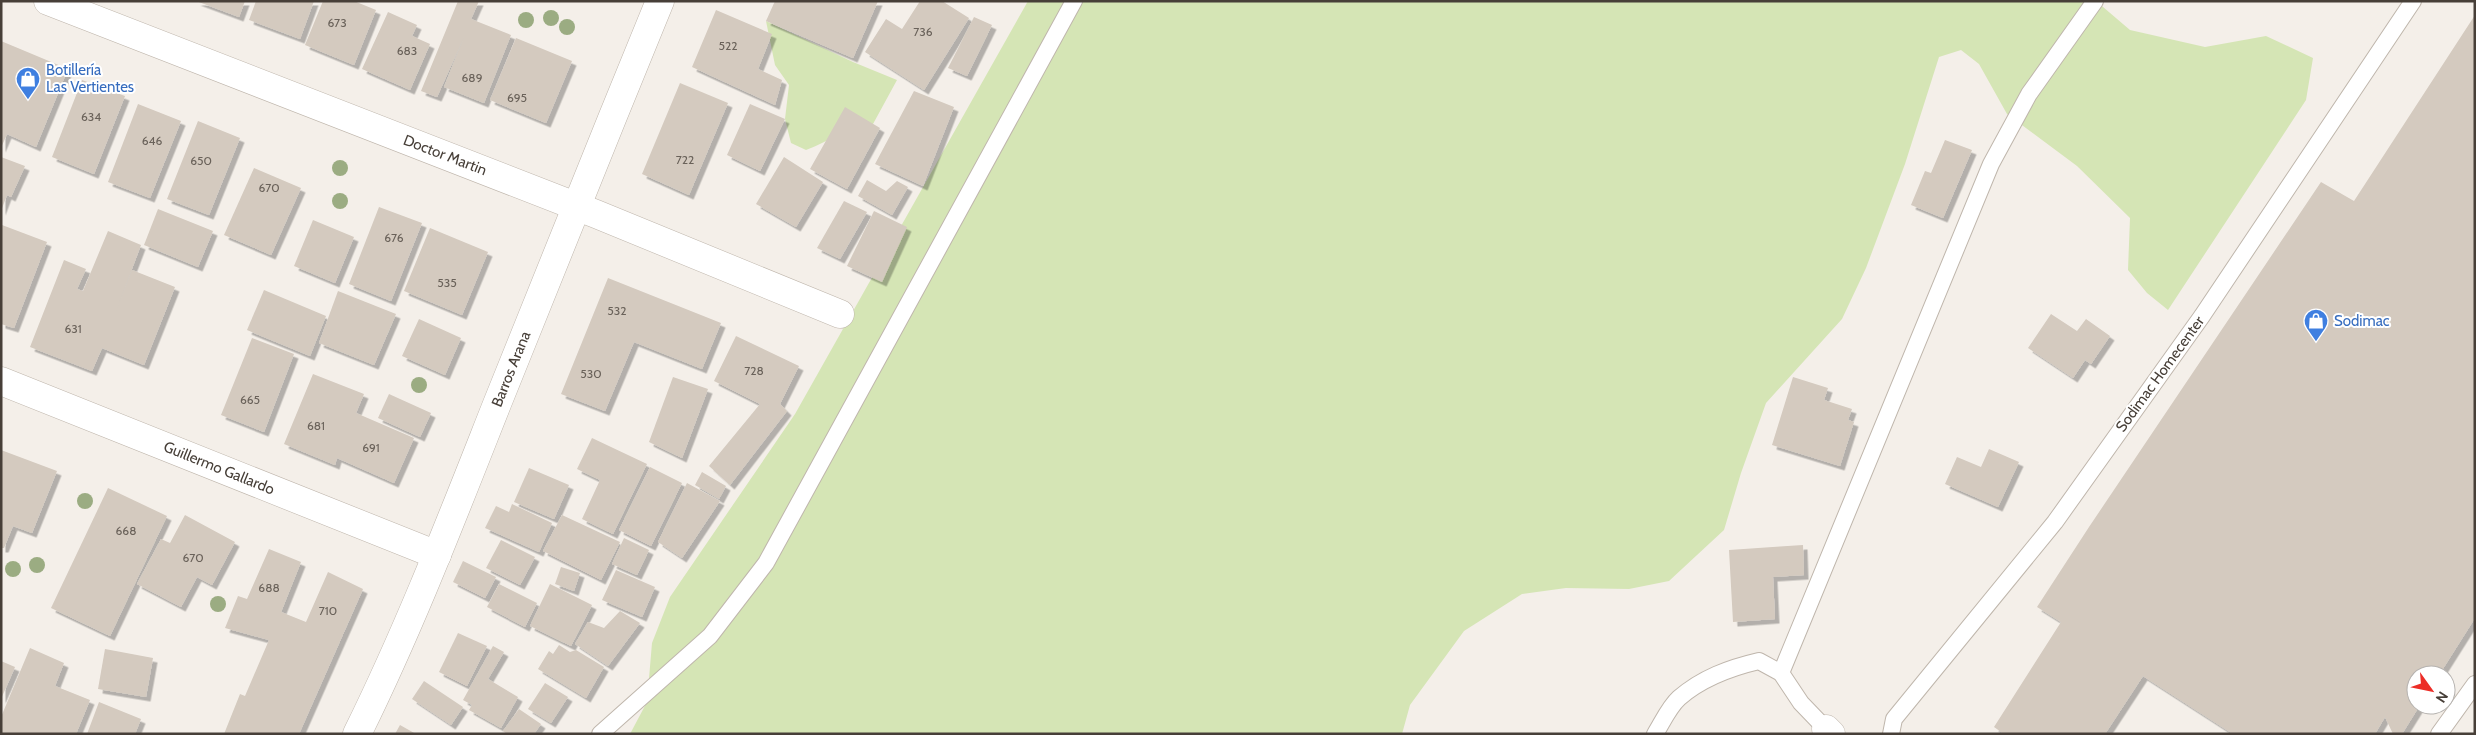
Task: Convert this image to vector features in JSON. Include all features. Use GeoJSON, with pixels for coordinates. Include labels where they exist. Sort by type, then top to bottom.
{"type":"FeatureCollection","features":[{"type":"Feature","properties":{"kind":"street","name":"Doctor Martin"},"geometry":{"type":"LineString","coordinates":[[48,1],[575,206],[840,314]]}},
{"type":"Feature","properties":{"kind":"street","name":"Barros Arana"},"geometry":{"type":"LineString","coordinates":[[356,734],[378,690],[437,555],[575,206],[660,1]]}},
{"type":"Feature","properties":{"kind":"street","name":"Guillermo Gallardo"},"geometry":{"type":"LineString","coordinates":[[1,381],[437,555]]}},
{"type":"Feature","properties":{"kind":"lane"},"geometry":{"type":"LineString","coordinates":[[600,734],[710,636],[766,563],[1074,1]]}},
{"type":"Feature","properties":{"kind":"lane"},"geometry":{"type":"LineString","coordinates":[[1781,673],[1991,164],[2029,94],[2095,1]]}},
{"type":"Feature","properties":{"kind":"lane","name":"Sodimac Homecenter"},"geometry":{"type":"LineString","coordinates":[[1891,734],[1894,719],[2055,522],[2196,324],[2413,1]]}},
{"type":"Feature","properties":{"kind":"lane"},"geometry":{"type":"LineString","coordinates":[[1655,734],[1678,700],[1705,679],[1736,667],[1759,661],[1781,673],[1801,703],[1829,731]]}},
{"type":"Feature","properties":{"kind":"lane"},"geometry":{"type":"LineString","coordinates":[[2439,734],[2475,684]]}},
{"type":"Feature","properties":{"kind":"green space"},"geometry":{"type":"Polygon","coordinates":[[[1028,1],[2096,1],[2130,30],[2205,47],[2266,36],[2313,58],[2306,100],[2168,310],[2147,293],[2128,270],[2130,218],[2077,166],[2007,114],[1979,64],[1961,50],[1939,57],[1905,164],[1866,268],[1842,319],[1766,403],[1741,473],[1724,530],[1669,581],[1629,589],[1566,588],[1522,594],[1464,631],[1410,705],[1402,734],[630,734],[647,702],[652,643],[670,597],[795,414],[1028,1]]]}},
{"type":"Feature","properties":{"kind":"green space"},"geometry":{"type":"Polygon","coordinates":[[[766,21],[853,62],[897,80],[873,124],[847,131],[806,150],[791,143],[785,119],[789,85],[775,65],[766,21]]]}},
{"type":"Feature","properties":{"kind":"building"},"geometry":{"type":"Polygon","coordinates":[[[196,1],[245,1],[239,17],[196,1]]]}},
{"type":"Feature","properties":{"kind":"building"},"geometry":{"type":"Polygon","coordinates":[[[256,1],[314,1],[300,39],[249,20],[256,1]]]}},
{"type":"Feature","properties":{"kind":"building"},"geometry":{"type":"Polygon","coordinates":[[[323,1],[354,1],[376,10],[354,65],[305,45],[323,1]]]}},
{"type":"Feature","properties":{"kind":"building"},"geometry":{"type":"Polygon","coordinates":[[[458,1],[479,1],[471,19],[511,35],[484,103],[444,87],[464,37],[437,97],[421,91],[458,1]]]}},
{"type":"Feature","properties":{"kind":"building"},"geometry":{"type":"Polygon","coordinates":[[[775,1],[878,1],[853,58],[766,21],[775,1]]]}},
{"type":"Feature","properties":{"kind":"building"},"geometry":{"type":"Polygon","coordinates":[[[920,1],[942,1],[969,18],[924,90],[865,52],[886,19],[902,29],[920,1]]]}},
{"type":"Feature","properties":{"kind":"building"},"geometry":{"type":"Polygon","coordinates":[[[716,10],[772,34],[758,69],[782,80],[775,105],[692,67],[716,10]]]}},
{"type":"Feature","properties":{"kind":"building"},"geometry":{"type":"Polygon","coordinates":[[[388,12],[417,25],[412,36],[430,44],[410,90],[362,69],[388,12]]]}},
{"type":"Feature","properties":{"kind":"building","name":"Sodimac"},"geometry":{"type":"Polygon","coordinates":[[[2475,15],[2475,618],[2445,665],[2406,665],[2406,715],[2414,715],[2402,734],[2393,734],[2385,717],[2375,734],[2233,734],[2143,676],[2105,734],[2004,734],[1994,727],[2061,622],[2037,607],[2089,527],[2321,182],[2354,201],[2475,15]]]}},
{"type":"Feature","properties":{"kind":"building"},"geometry":{"type":"Polygon","coordinates":[[[974,17],[992,25],[967,76],[948,68],[974,17]]]}},
{"type":"Feature","properties":{"kind":"building"},"geometry":{"type":"Polygon","coordinates":[[[516,38],[572,61],[546,123],[490,100],[516,38]]]}},
{"type":"Feature","properties":{"kind":"building","name":"Botillería Las Vertientes"},"geometry":{"type":"Polygon","coordinates":[[[1,41],[68,69],[36,147],[7,134],[1,148],[1,41]]]}},
{"type":"Feature","properties":{"kind":"building"},"geometry":{"type":"Polygon","coordinates":[[[82,80],[125,96],[94,174],[52,157],[82,80]]]}},
{"type":"Feature","properties":{"kind":"building"},"geometry":{"type":"Polygon","coordinates":[[[680,83],[728,103],[689,195],[642,174],[680,83]]]}},
{"type":"Feature","properties":{"kind":"building"},"geometry":{"type":"Polygon","coordinates":[[[914,91],[954,107],[923,186],[875,164],[914,91]]]}},
{"type":"Feature","properties":{"kind":"building"},"geometry":{"type":"Polygon","coordinates":[[[138,104],[181,121],[150,198],[108,182],[138,104]]]}},
{"type":"Feature","properties":{"kind":"building"},"geometry":{"type":"Polygon","coordinates":[[[750,104],[785,119],[760,171],[727,155],[750,104]]]}},
{"type":"Feature","properties":{"kind":"building"},"geometry":{"type":"Polygon","coordinates":[[[845,107],[880,128],[847,189],[810,169],[845,107]]]}},
{"type":"Feature","properties":{"kind":"building"},"geometry":{"type":"Polygon","coordinates":[[[198,121],[240,138],[209,215],[167,199],[198,121]]]}},
{"type":"Feature","properties":{"kind":"building"},"geometry":{"type":"Polygon","coordinates":[[[1945,140],[1972,150],[1943,218],[1911,205],[1925,171],[1931,173],[1945,140]]]}},
{"type":"Feature","properties":{"kind":"building"},"geometry":{"type":"Polygon","coordinates":[[[1,157],[25,166],[11,197],[7,195],[1,211],[1,157]]]}},
{"type":"Feature","properties":{"kind":"building"},"geometry":{"type":"Polygon","coordinates":[[[784,157],[823,182],[796,227],[756,204],[784,157]]]}},
{"type":"Feature","properties":{"kind":"building"},"geometry":{"type":"Polygon","coordinates":[[[254,168],[301,188],[271,255],[224,235],[254,168]]]}},
{"type":"Feature","properties":{"kind":"building"},"geometry":{"type":"Polygon","coordinates":[[[867,180],[886,191],[897,181],[908,187],[892,215],[858,196],[867,180]]]}},
{"type":"Feature","properties":{"kind":"building"},"geometry":{"type":"Polygon","coordinates":[[[844,201],[867,212],[840,259],[817,248],[844,201]]]}},
{"type":"Feature","properties":{"kind":"building"},"geometry":{"type":"Polygon","coordinates":[[[379,207],[422,223],[391,301],[349,284],[379,207]]]}},
{"type":"Feature","properties":{"kind":"building"},"geometry":{"type":"Polygon","coordinates":[[[158,209],[213,231],[198,267],[144,245],[158,209]]]}},
{"type":"Feature","properties":{"kind":"building"},"geometry":{"type":"Polygon","coordinates":[[[874,211],[907,227],[882,282],[847,266],[874,211]]]}},
{"type":"Feature","properties":{"kind":"building"},"geometry":{"type":"Polygon","coordinates":[[[313,220],[354,237],[335,283],[294,266],[313,220]]]}},
{"type":"Feature","properties":{"kind":"building"},"geometry":{"type":"Polygon","coordinates":[[[2,225],[47,242],[14,328],[1,324],[2,225]]]}},
{"type":"Feature","properties":{"kind":"building"},"geometry":{"type":"Polygon","coordinates":[[[430,228],[488,252],[462,315],[404,291],[430,228]]]}},
{"type":"Feature","properties":{"kind":"building"},"geometry":{"type":"Polygon","coordinates":[[[108,231],[141,245],[116,311],[132,270],[175,287],[144,365],[102,348],[92,371],[30,347],[64,260],[86,269],[77,289],[83,291],[108,231]]]}},
{"type":"Feature","properties":{"kind":"building"},"geometry":{"type":"Polygon","coordinates":[[[608,278],[721,323],[702,369],[634,342],[605,411],[561,394],[608,278]]]}},
{"type":"Feature","properties":{"kind":"building"},"geometry":{"type":"Polygon","coordinates":[[[264,290],[326,316],[310,356],[247,330],[264,290]]]}},
{"type":"Feature","properties":{"kind":"building"},"geometry":{"type":"Polygon","coordinates":[[[338,291],[396,314],[374,365],[319,343],[338,291]]]}},
{"type":"Feature","properties":{"kind":"building"},"geometry":{"type":"Polygon","coordinates":[[[2051,314],[2077,331],[2086,319],[2110,336],[2091,364],[2085,360],[2073,378],[2028,348],[2051,314]]]}},
{"type":"Feature","properties":{"kind":"building"},"geometry":{"type":"Polygon","coordinates":[[[419,319],[461,338],[445,375],[402,356],[419,319]]]}},
{"type":"Feature","properties":{"kind":"building"},"geometry":{"type":"Polygon","coordinates":[[[736,336],[799,366],[780,404],[787,411],[730,485],[709,466],[760,404],[714,381],[736,336]]]}},
{"type":"Feature","properties":{"kind":"building"},"geometry":{"type":"Polygon","coordinates":[[[252,338],[294,354],[264,432],[221,415],[252,338]]]}},
{"type":"Feature","properties":{"kind":"building"},"geometry":{"type":"Polygon","coordinates":[[[313,374],[364,394],[356,413],[414,438],[394,483],[337,458],[335,465],[284,444],[313,374]]]}},
{"type":"Feature","properties":{"kind":"building"},"geometry":{"type":"Polygon","coordinates":[[[673,377],[708,389],[682,458],[649,442],[673,377]]]}},
{"type":"Feature","properties":{"kind":"building"},"geometry":{"type":"Polygon","coordinates":[[[1793,377],[1828,388],[1824,400],[1852,409],[1848,420],[1854,422],[1840,466],[1772,445],[1793,377]]]}},
{"type":"Feature","properties":{"kind":"building"},"geometry":{"type":"Polygon","coordinates":[[[389,394],[431,413],[420,437],[378,418],[389,394]]]}},
{"type":"Feature","properties":{"kind":"building"},"geometry":{"type":"Polygon","coordinates":[[[592,438],[647,464],[613,534],[582,519],[600,480],[577,469],[592,438]]]}},
{"type":"Feature","properties":{"kind":"building"},"geometry":{"type":"Polygon","coordinates":[[[1989,449],[2019,462],[1998,507],[1945,484],[1957,457],[1981,467],[1989,449]]]}},
{"type":"Feature","properties":{"kind":"building"},"geometry":{"type":"Polygon","coordinates":[[[1,450],[57,471],[32,533],[13,526],[4,548],[1,548],[1,450]]]}},
{"type":"Feature","properties":{"kind":"building"},"geometry":{"type":"Polygon","coordinates":[[[650,467],[682,483],[651,546],[619,530],[650,467]]]}},
{"type":"Feature","properties":{"kind":"building"},"geometry":{"type":"Polygon","coordinates":[[[529,468],[569,485],[554,519],[514,502],[529,468]]]}},
{"type":"Feature","properties":{"kind":"building"},"geometry":{"type":"Polygon","coordinates":[[[702,472],[726,486],[719,499],[695,485],[702,472]]]}},
{"type":"Feature","properties":{"kind":"building"},"geometry":{"type":"Polygon","coordinates":[[[687,483],[720,501],[682,558],[658,542],[687,483]]]}},
{"type":"Feature","properties":{"kind":"building"},"geometry":{"type":"Polygon","coordinates":[[[108,488],[167,516],[110,636],[51,608],[108,488]]]}},
{"type":"Feature","properties":{"kind":"building"},"geometry":{"type":"Polygon","coordinates":[[[512,504],[552,523],[539,552],[485,528],[496,506],[509,512],[512,504]]]}},
{"type":"Feature","properties":{"kind":"building"},"geometry":{"type":"Polygon","coordinates":[[[185,515],[235,542],[212,585],[197,577],[181,607],[137,584],[161,539],[170,543],[185,515]]]}},
{"type":"Feature","properties":{"kind":"building"},"geometry":{"type":"Polygon","coordinates":[[[562,515],[620,542],[601,580],[543,551],[562,515]]]}},
{"type":"Feature","properties":{"kind":"building"},"geometry":{"type":"Polygon","coordinates":[[[624,538],[649,550],[637,575],[612,564],[624,538]]]}},
{"type":"Feature","properties":{"kind":"building"},"geometry":{"type":"Polygon","coordinates":[[[501,540],[535,557],[520,585],[486,568],[501,540]]]}},
{"type":"Feature","properties":{"kind":"building"},"geometry":{"type":"Polygon","coordinates":[[[1803,545],[1804,575],[1773,577],[1775,619],[1733,622],[1729,550],[1803,545]]]}},
{"type":"Feature","properties":{"kind":"building"},"geometry":{"type":"Polygon","coordinates":[[[269,549],[301,562],[281,612],[306,622],[328,572],[363,589],[299,734],[224,734],[240,694],[245,696],[269,640],[225,628],[238,596],[247,599],[269,549]]]}},
{"type":"Feature","properties":{"kind":"building"},"geometry":{"type":"Polygon","coordinates":[[[463,561],[496,577],[485,598],[453,582],[463,561]]]}},
{"type":"Feature","properties":{"kind":"building"},"geometry":{"type":"Polygon","coordinates":[[[561,567],[580,573],[574,591],[555,584],[561,567]]]}},
{"type":"Feature","properties":{"kind":"building"},"geometry":{"type":"Polygon","coordinates":[[[616,570],[655,587],[642,617],[602,600],[616,570]]]}},
{"type":"Feature","properties":{"kind":"building"},"geometry":{"type":"Polygon","coordinates":[[[499,584],[537,603],[525,627],[487,607],[499,584]]]}},
{"type":"Feature","properties":{"kind":"building"},"geometry":{"type":"Polygon","coordinates":[[[550,584],[592,605],[571,646],[530,626],[550,584]]]}},
{"type":"Feature","properties":{"kind":"building"},"geometry":{"type":"Polygon","coordinates":[[[620,611],[640,623],[608,666],[575,644],[588,622],[604,628],[620,611]]]}},
{"type":"Feature","properties":{"kind":"building"},"geometry":{"type":"Polygon","coordinates":[[[458,633],[487,646],[467,686],[439,672],[458,633]]]}},
{"type":"Feature","properties":{"kind":"building"},"geometry":{"type":"Polygon","coordinates":[[[559,645],[570,652],[576,650],[604,667],[586,698],[538,669],[549,651],[553,654],[559,645]]]}},
{"type":"Feature","properties":{"kind":"building"},"geometry":{"type":"Polygon","coordinates":[[[493,646],[504,652],[488,679],[518,697],[501,728],[469,710],[472,705],[463,700],[493,646]]]}},
{"type":"Feature","properties":{"kind":"building"},"geometry":{"type":"Polygon","coordinates":[[[30,648],[64,663],[55,686],[90,700],[76,734],[1,734],[1,717],[30,648]]]}},
{"type":"Feature","properties":{"kind":"building"},"geometry":{"type":"Polygon","coordinates":[[[105,649],[153,658],[146,697],[98,689],[105,649]]]}},
{"type":"Feature","properties":{"kind":"building"},"geometry":{"type":"Polygon","coordinates":[[[1,661],[15,667],[1,699],[1,661]]]}},
{"type":"Feature","properties":{"kind":"building"},"geometry":{"type":"Polygon","coordinates":[[[424,681],[463,707],[451,725],[412,699],[424,681]]]}},
{"type":"Feature","properties":{"kind":"building"},"geometry":{"type":"Polygon","coordinates":[[[545,683],[568,697],[551,723],[528,709],[545,683]]]}},
{"type":"Feature","properties":{"kind":"building"},"geometry":{"type":"Polygon","coordinates":[[[99,702],[141,719],[135,734],[87,734],[99,702]]]}},
{"type":"Feature","properties":{"kind":"building"},"geometry":{"type":"Polygon","coordinates":[[[519,709],[541,724],[534,734],[507,734],[503,731],[519,709]]]}},
{"type":"Feature","properties":{"kind":"building"},"geometry":{"type":"Polygon","coordinates":[[[400,725],[416,734],[395,734],[400,725]]]}},
{"type":"Feature","properties":{"kind":"place","name":"Botillería Las Vertientes"},"geometry":{"type":"Point","coordinates":[28,100]}},
{"type":"Feature","properties":{"kind":"place","name":"Sodimac"},"geometry":{"type":"Point","coordinates":[2316,342]}}]}
